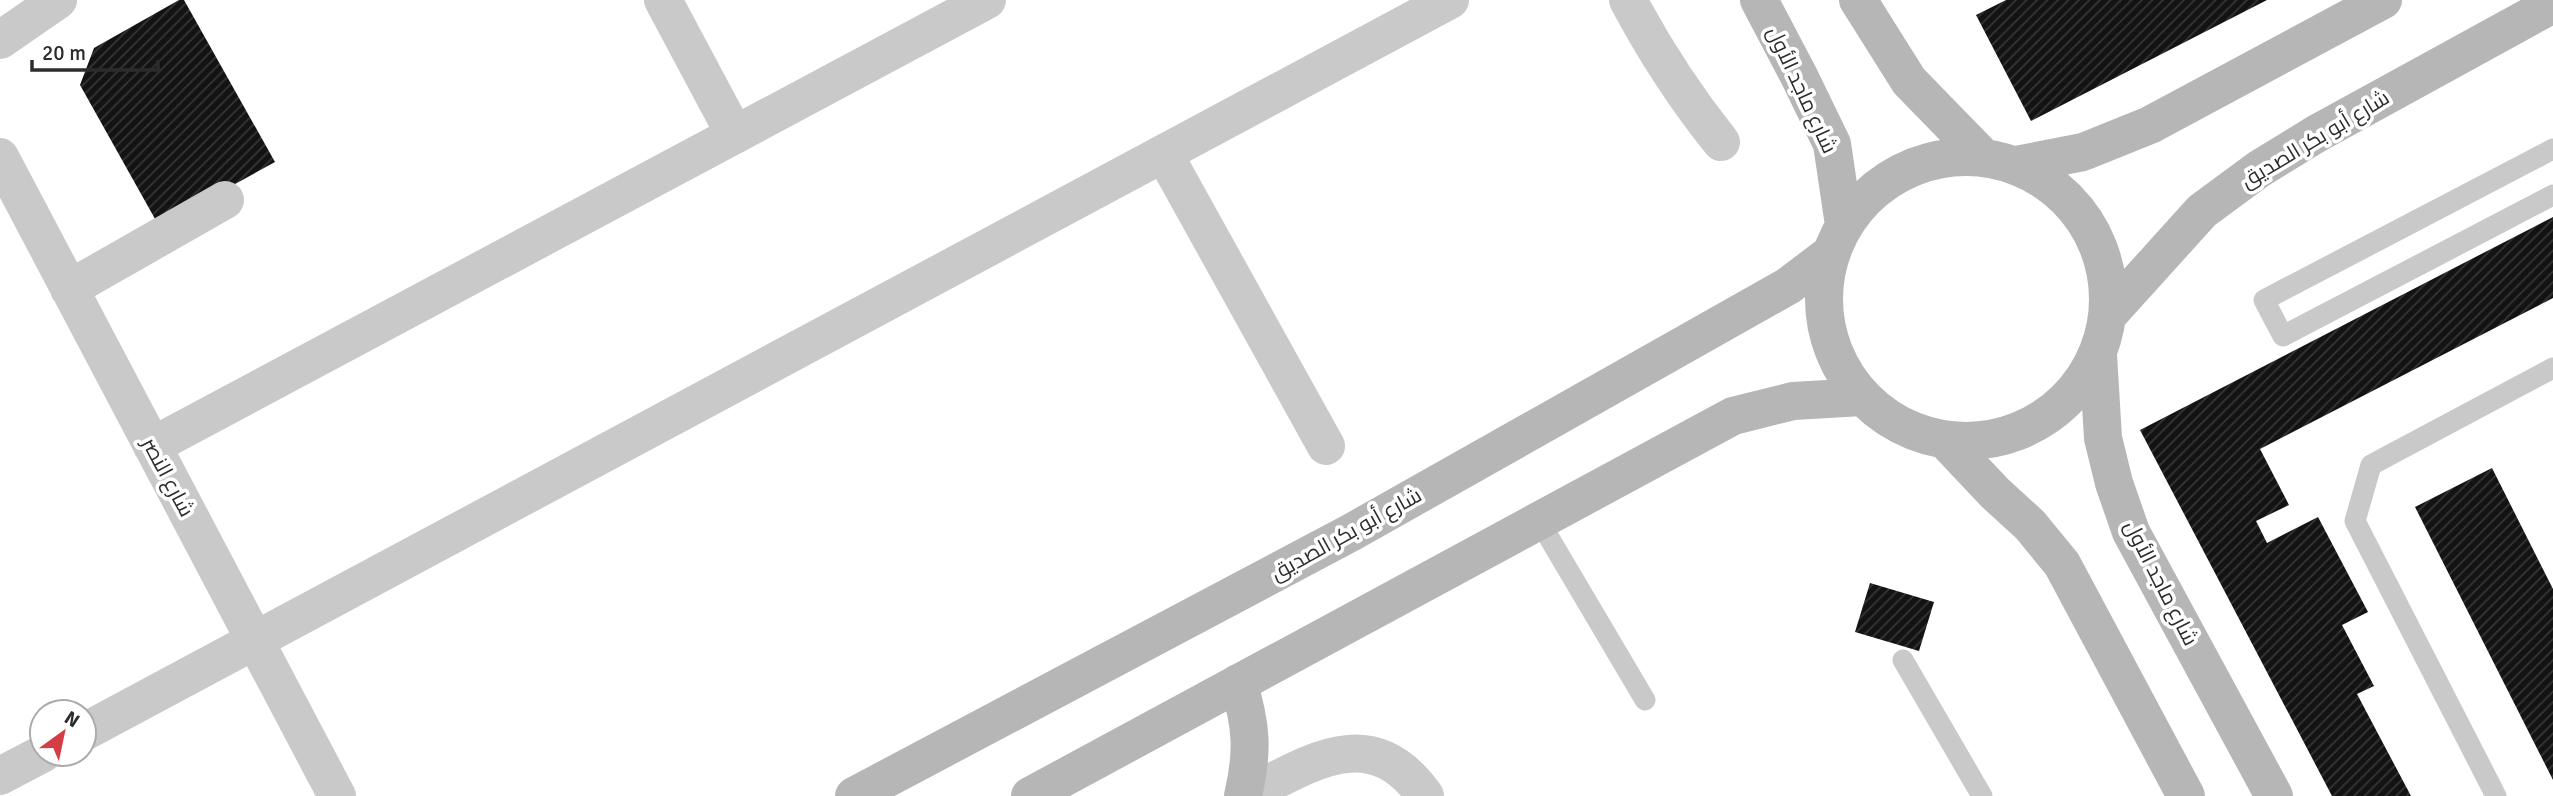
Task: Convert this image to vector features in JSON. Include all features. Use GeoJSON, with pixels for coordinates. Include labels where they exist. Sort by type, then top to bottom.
{"type":"FeatureCollection","features":[{"type":"Feature","properties":{"kind":"street"},"geometry":{"type":"LineString","coordinates":[[0,40],[58,0]]}},
{"type":"Feature","properties":{"kind":"street"},"geometry":{"type":"LineString","coordinates":[[663,0],[734,135]]}},
{"type":"Feature","properties":{"kind":"street"},"geometry":{"type":"LineString","coordinates":[[152,446],[988,0]]}},
{"type":"Feature","properties":{"kind":"street"},"geometry":{"type":"LineString","coordinates":[[98,725],[1450,0]]}},
{"type":"Feature","properties":{"kind":"street"},"geometry":{"type":"LineString","coordinates":[[1628,0],[1662,63],[1721,142]]}},
{"type":"Feature","properties":{"kind":"street","name":"شارع ماجد الأول"},"geometry":{"type":"LineString","coordinates":[[1759,0],[1832,144],[1837,240]]}},
{"type":"Feature","properties":{"kind":"street"},"geometry":{"type":"LineString","coordinates":[[1858,0],[1909,81],[1999,161],[2057,189],[2088,224],[2105,268],[2108,315],[2098,355],[2073,394],[2035,424],[1991,440],[1944,439],[1899,425],[1863,397],[1840,366],[1826,330],[1823,292],[1837,240],[1869,193],[1903,170],[1942,158],[1999,161],[2083,152],[2150,125],[2382,0]]}},
{"type":"Feature","properties":{"kind":"street","name":"شارع أبو بكر الصديق"},"geometry":{"type":"LineString","coordinates":[[2108,315],[2202,211],[2259,170],[2316,134],[2550,11]]}},
{"type":"Feature","properties":{"kind":"street"},"geometry":{"type":"LineString","coordinates":[[1164,154],[1326,446]]}},
{"type":"Feature","properties":{"kind":"street","name":"شارع النصر"},"geometry":{"type":"LineString","coordinates":[[0,157],[337,796]]}},
{"type":"Feature","properties":{"kind":"street"},"geometry":{"type":"LineString","coordinates":[[69,289],[225,200]]}},
{"type":"Feature","properties":{"kind":"street","name":"شارع أبو بكر الصديق"},"geometry":{"type":"LineString","coordinates":[[854,796],[1352,532],[1788,286],[1837,240]]}},
{"type":"Feature","properties":{"kind":"street","name":"شارع ماجد الأول"},"geometry":{"type":"LineString","coordinates":[[2098,355],[2103,438],[2114,483],[2132,531],[2274,796]]}},
{"type":"Feature","properties":{"kind":"street"},"geometry":{"type":"LineString","coordinates":[[1030,796],[1538,519],[1733,416],[1793,401],[1863,397]]}},
{"type":"Feature","properties":{"kind":"street"},"geometry":{"type":"LineString","coordinates":[[1944,439],[1995,493],[2030,525],[2062,564],[2186,796]]}},
{"type":"Feature","properties":{"kind":"street"},"geometry":{"type":"LineString","coordinates":[[1238,683],[1247,711],[1251,740],[1244,796]]}},
{"type":"Feature","properties":{"kind":"street"},"geometry":{"type":"LineString","coordinates":[[1244,796],[1320,759],[1359,753],[1397,766],[1425,796]]}},
{"type":"Feature","properties":{"kind":"street"},"geometry":{"type":"LineString","coordinates":[[0,776],[28,761]]}},
{"type":"Feature","properties":{"kind":"lane"},"geometry":{"type":"LineString","coordinates":[[2553,149],[2264,300],[2283,336],[2553,195]]}},
{"type":"Feature","properties":{"kind":"lane"},"geometry":{"type":"LineString","coordinates":[[2496,796],[2355,521],[2371,465],[2553,368]]}},
{"type":"Feature","properties":{"kind":"lane"},"geometry":{"type":"LineString","coordinates":[[1538,519],[1645,700]]}},
{"type":"Feature","properties":{"kind":"lane"},"geometry":{"type":"LineString","coordinates":[[1903,660],[1982,796]]}},
{"type":"Feature","properties":{"kind":"building"},"geometry":{"type":"Polygon","coordinates":[[[179,0],[184,0],[275,162],[159,226],[80,85],[94,48],[179,0]]]}},
{"type":"Feature","properties":{"kind":"building"},"geometry":{"type":"Polygon","coordinates":[[[2006,0],[2267,0],[2031,121],[1976,15],[2006,0]]]}},
{"type":"Feature","properties":{"kind":"building"},"geometry":{"type":"Polygon","coordinates":[[[2553,217],[2553,298],[2260,449],[2289,505],[2256,521],[2267,543],[2318,517],[2368,612],[2342,625],[2374,686],[2357,694],[2411,796],[2332,796],[2140,430],[2553,217]]]}},
{"type":"Feature","properties":{"kind":"building"},"geometry":{"type":"Polygon","coordinates":[[[2492,468],[2553,589],[2553,780],[2415,507],[2492,468]]]}},
{"type":"Feature","properties":{"kind":"building"},"geometry":{"type":"Polygon","coordinates":[[[1870,583],[1934,602],[1919,651],[1855,632],[1870,583]]]}}]}
